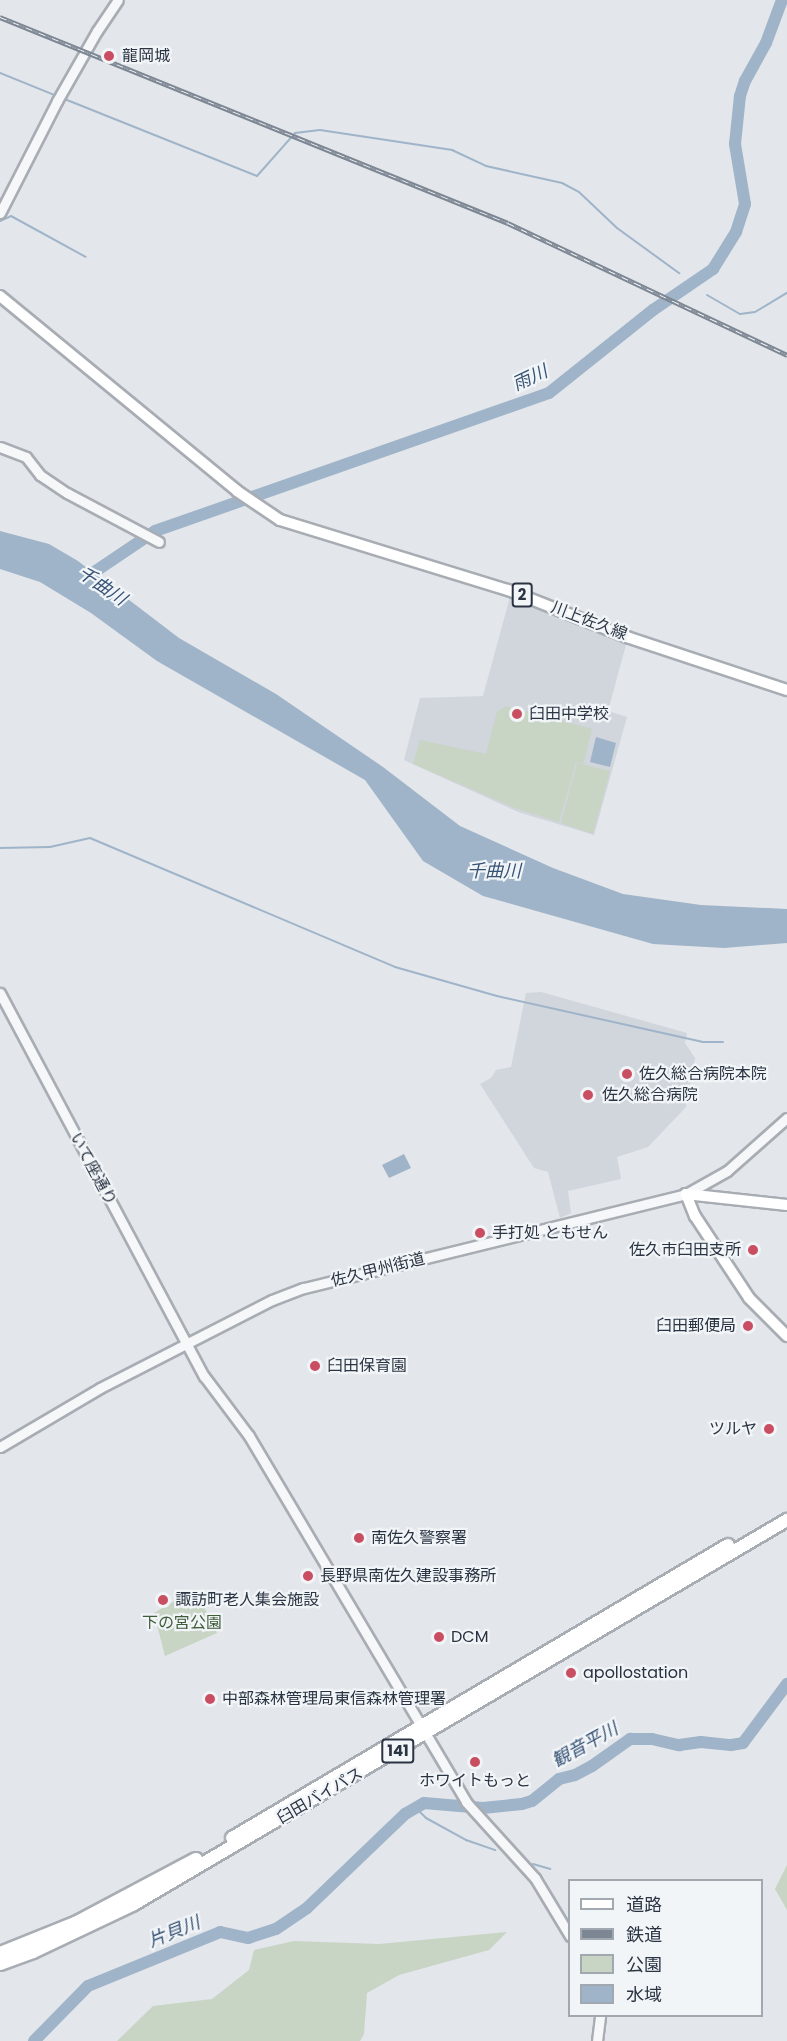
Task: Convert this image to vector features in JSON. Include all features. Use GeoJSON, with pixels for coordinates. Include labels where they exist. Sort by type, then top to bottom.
{"type":"FeatureCollection","features":[{"type":"Feature","properties":{"kind":"highway","name":"臼田バイパス"},"geometry":{"type":"LineString","coordinates":[[0,1964],[33,1952],[134,1905],[787,1511]]}},
{"type":"Feature","properties":{"kind":"highway","name":"臼田バイパス"},"geometry":{"type":"LineString","coordinates":[[0,1953],[54,1932],[130,1895],[424,1730],[787,1520]]}},
{"type":"Feature","properties":{"kind":"main road","name":"川上佐久線"},"geometry":{"type":"LineString","coordinates":[[0,296],[237,491],[280,520],[508,590],[631,638],[787,690]]}},
{"type":"Feature","properties":{"kind":"main road","name":"佐久甲州街道"},"geometry":{"type":"LineString","coordinates":[[686,1194],[787,1205]]}},
{"type":"Feature","properties":{"kind":"main road"},"geometry":{"type":"LineString","coordinates":[[686,1194],[694,1216],[749,1298],[787,1336]]}},
{"type":"Feature","properties":{"kind":"street"},"geometry":{"type":"LineString","coordinates":[[0,213],[57,101],[97,31],[118,0]]}},
{"type":"Feature","properties":{"kind":"street"},"geometry":{"type":"LineString","coordinates":[[0,447],[26,457],[47,480],[159,542]]}},
{"type":"Feature","properties":{"kind":"street","name":"いて座通り"},"geometry":{"type":"LineString","coordinates":[[0,993],[211,1388],[255,1444],[466,1802],[538,1883],[568,1933]]}},
{"type":"Feature","properties":{"kind":"street"},"geometry":{"type":"LineString","coordinates":[[686,1194],[727,1171],[787,1118]]}},
{"type":"Feature","properties":{"kind":"street","name":"佐久甲州街道"},"geometry":{"type":"LineString","coordinates":[[0,1447],[100,1388],[272,1300],[304,1288],[686,1194]]}},
{"type":"Feature","properties":{"kind":"street"},"geometry":{"type":"LineString","coordinates":[[597,2041],[600,2017]]}},
{"type":"Feature","properties":{"kind":"shaded area","name":"臼田中学校"},"geometry":{"type":"Polygon","coordinates":[[[510,597],[627,641],[608,711],[627,717],[594,835],[518,812],[404,760],[420,698],[483,696],[510,597]]]}},
{"type":"Feature","properties":{"kind":"shaded area","name":"佐久総合病院"},"geometry":{"type":"Polygon","coordinates":[[[541,992],[687,1033],[685,1043],[695,1058],[686,1107],[648,1147],[617,1157],[621,1179],[568,1191],[571,1213],[560,1218],[548,1172],[534,1168],[480,1084],[491,1078],[496,1070],[511,1067],[526,993],[541,992]]]}},
{"type":"Feature","properties":{"kind":"green space"},"geometry":{"type":"Polygon","coordinates":[[[506,706],[592,729],[583,764],[576,762],[559,822],[515,808],[413,764],[420,740],[486,754],[497,712],[506,706]]]}},
{"type":"Feature","properties":{"kind":"green space"},"geometry":{"type":"Polygon","coordinates":[[[577,763],[610,771],[593,834],[561,823],[577,763]]]}},
{"type":"Feature","properties":{"kind":"green space","name":"下の宮公園"},"geometry":{"type":"Polygon","coordinates":[[[195,1589],[217,1633],[165,1656],[154,1613],[195,1589]]]}},
{"type":"Feature","properties":{"kind":"green space"},"geometry":{"type":"Polygon","coordinates":[[[787,1865],[787,1910],[775,1889],[787,1865]]]}},
{"type":"Feature","properties":{"kind":"green space"},"geometry":{"type":"Polygon","coordinates":[[[507,1932],[489,1950],[399,1975],[367,1993],[364,2034],[360,2041],[117,2041],[153,2006],[212,1999],[249,1970],[254,1950],[294,1941],[379,1944],[507,1932]]]}},
{"type":"Feature","properties":{"kind":"water","name":"千曲川"},"geometry":{"type":"Polygon","coordinates":[[[0,531],[49,544],[78,561],[179,638],[276,694],[383,767],[460,826],[553,868],[623,894],[701,905],[787,909],[787,943],[724,948],[653,944],[483,896],[423,861],[365,780],[157,661],[91,613],[40,582],[0,569],[0,531]]]}},
{"type":"Feature","properties":{"kind":"water"},"geometry":{"type":"Polygon","coordinates":[[[596,737],[616,743],[610,767],[590,762],[596,737]]]}},
{"type":"Feature","properties":{"kind":"water"},"geometry":{"type":"Polygon","coordinates":[[[404,1154],[411,1168],[389,1178],[382,1165],[404,1154]]]}},
{"type":"Feature","properties":{"kind":"waterway","name":"雨川"},"geometry":{"type":"LineString","coordinates":[[81,581],[155,531],[549,393],[653,310],[713,269],[736,232],[745,204],[735,144],[740,96],[745,81],[766,43],[782,0]]}},
{"type":"Feature","properties":{"kind":"waterway"},"geometry":{"type":"LineString","coordinates":[[0,73],[57,96]]}},
{"type":"Feature","properties":{"kind":"waterway"},"geometry":{"type":"LineString","coordinates":[[62,98],[257,176],[295,133],[320,130],[452,150],[486,166],[562,183],[579,192],[617,228],[679,273]]}},
{"type":"Feature","properties":{"kind":"waterway"},"geometry":{"type":"LineString","coordinates":[[0,221],[11,216],[86,257]]}},
{"type":"Feature","properties":{"kind":"waterway"},"geometry":{"type":"LineString","coordinates":[[707,295],[740,314],[755,312],[787,293]]}},
{"type":"Feature","properties":{"kind":"waterway"},"geometry":{"type":"LineString","coordinates":[[0,848],[50,847],[90,838],[395,967],[497,996],[702,1042],[723,1042]]}},
{"type":"Feature","properties":{"kind":"waterway","name":"片貝川"},"geometry":{"type":"LineString","coordinates":[[34,2041],[88,1986],[220,1932],[248,1938],[276,1929],[307,1908],[405,1814],[424,1803],[483,1808],[532,1801],[559,1779],[575,1775],[592,1766],[630,1739],[652,1739],[679,1745],[701,1742],[731,1745],[743,1743],[787,1684]]}},
{"type":"Feature","properties":{"kind":"waterway"},"geometry":{"type":"LineString","coordinates":[[415,1807],[426,1818],[466,1840],[495,1850]]}},
{"type":"Feature","properties":{"kind":"waterway"},"geometry":{"type":"LineString","coordinates":[[533,1864],[550,1869]]}},
{"type":"Feature","properties":{"kind":"railway"},"geometry":{"type":"LineString","coordinates":[[0,17],[508,223],[787,355]]}},
{"type":"Feature","properties":{"kind":"place","name":"龍岡城"},"geometry":{"type":"Point","coordinates":[109,56]}},
{"type":"Feature","properties":{"kind":"place","name":"臼田中学校"},"geometry":{"type":"Point","coordinates":[517,714]}},
{"type":"Feature","properties":{"kind":"place","name":"佐久総合病院本院"},"geometry":{"type":"Point","coordinates":[627,1074]}},
{"type":"Feature","properties":{"kind":"place","name":"佐久総合病院"},"geometry":{"type":"Point","coordinates":[588,1095]}},
{"type":"Feature","properties":{"kind":"place","name":"手打処 ともせん"},"geometry":{"type":"Point","coordinates":[480,1233]}},
{"type":"Feature","properties":{"kind":"place","name":"佐久市臼田支所"},"geometry":{"type":"Point","coordinates":[753,1250]}},
{"type":"Feature","properties":{"kind":"place","name":"臼田郵便局"},"geometry":{"type":"Point","coordinates":[748,1326]}},
{"type":"Feature","properties":{"kind":"place","name":"臼田保育園"},"geometry":{"type":"Point","coordinates":[315,1366]}},
{"type":"Feature","properties":{"kind":"place","name":"ツルヤ"},"geometry":{"type":"Point","coordinates":[769,1429]}},
{"type":"Feature","properties":{"kind":"place","name":"南佐久警察署"},"geometry":{"type":"Point","coordinates":[359,1538]}},
{"type":"Feature","properties":{"kind":"place","name":"長野県南佐久建設事務所"},"geometry":{"type":"Point","coordinates":[308,1576]}},
{"type":"Feature","properties":{"kind":"place","name":"諏訪町老人集会施設"},"geometry":{"type":"Point","coordinates":[163,1600]}},
{"type":"Feature","properties":{"kind":"place","name":"DCM"},"geometry":{"type":"Point","coordinates":[439,1637]}},
{"type":"Feature","properties":{"kind":"place","name":"apollostation"},"geometry":{"type":"Point","coordinates":[571,1673]}},
{"type":"Feature","properties":{"kind":"place","name":"中部森林管理局東信森林管理署"},"geometry":{"type":"Point","coordinates":[210,1699]}},
{"type":"Feature","properties":{"kind":"place","name":"ホワイトもっと"},"geometry":{"type":"Point","coordinates":[475,1762]}},
{"type":"Feature","properties":{"kind":"water label","name":"観音平川"},"geometry":{"type":"Point","coordinates":[585,1745]}}]}
